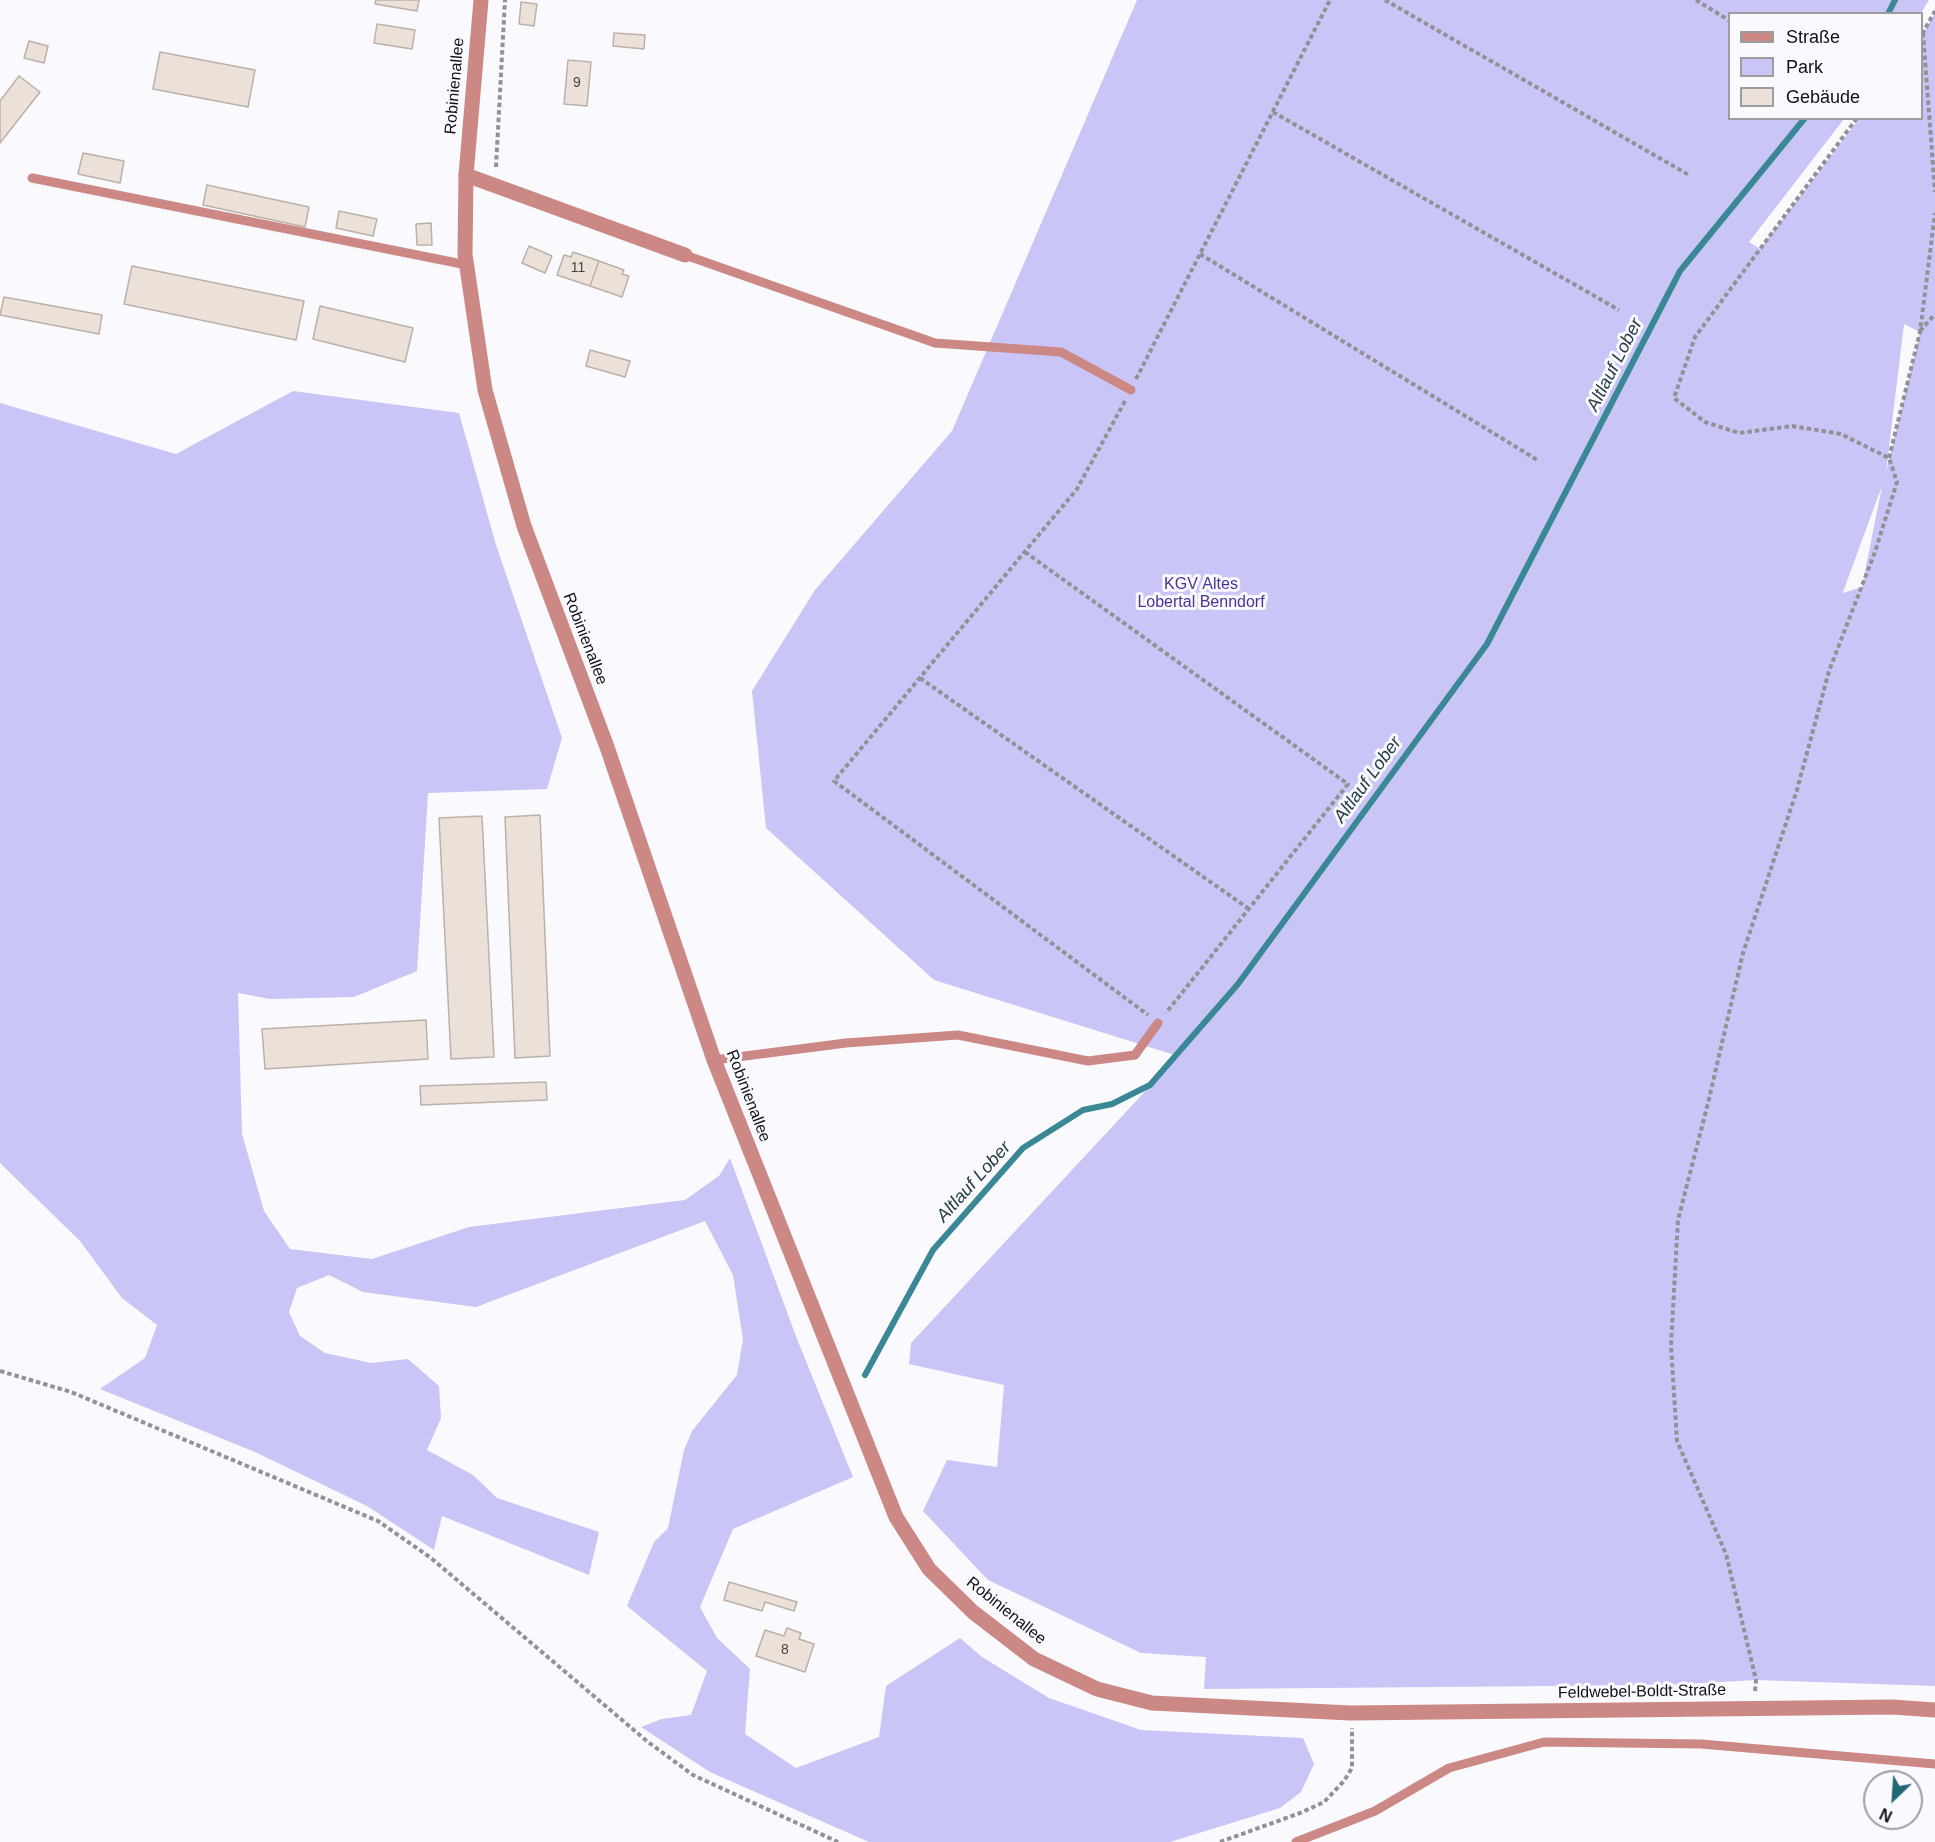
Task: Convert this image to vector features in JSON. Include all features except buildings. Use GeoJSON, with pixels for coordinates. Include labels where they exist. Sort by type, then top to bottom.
{"type":"FeatureCollection","features":[{"type":"Feature","properties":{"kind":"street","name":"Robinienallee"},"geometry":{"type":"LineString","coordinates":[[481,0],[466,175],[467,265],[485,390],[524,526],[606,747],[714,1060],[891,1507],[929,1569],[973,1612],[1034,1659],[1097,1689],[1152,1703],[1350,1713]]}},
{"type":"Feature","properties":{"kind":"street"},"geometry":{"type":"LineString","coordinates":[[466,175],[685,255]]}},
{"type":"Feature","properties":{"kind":"street","name":"Feldwebel-Boldt-Straße"},"geometry":{"type":"LineString","coordinates":[[1350,1713],[1892,1707],[1935,1710]]}},
{"type":"Feature","properties":{"kind":"lane"},"geometry":{"type":"LineString","coordinates":[[32,178],[467,265]]}},
{"type":"Feature","properties":{"kind":"lane"},"geometry":{"type":"LineString","coordinates":[[685,255],[935,343],[1061,352],[1131,390]]}},
{"type":"Feature","properties":{"kind":"lane"},"geometry":{"type":"LineString","coordinates":[[714,1060],[846,1043],[958,1035],[1088,1061],[1135,1055],[1158,1023]]}},
{"type":"Feature","properties":{"kind":"lane"},"geometry":{"type":"LineString","coordinates":[[1296,1842],[1375,1811],[1449,1768],[1544,1742],[1701,1744],[1935,1764]]}},
{"type":"Feature","properties":{"kind":"path"},"geometry":{"type":"LineString","coordinates":[[495,185],[505,0]]}},
{"type":"Feature","properties":{"kind":"path"},"geometry":{"type":"LineString","coordinates":[[1025,552],[1348,784],[1158,1023],[834,781],[1077,489],[1131,390],[1330,0]]}},
{"type":"Feature","properties":{"kind":"path"},"geometry":{"type":"LineString","coordinates":[[1385,0],[1689,175]]}},
{"type":"Feature","properties":{"kind":"path"},"geometry":{"type":"LineString","coordinates":[[1696,0],[1728,20]]}},
{"type":"Feature","properties":{"kind":"path"},"geometry":{"type":"LineString","coordinates":[[1923,32],[1935,11]]}},
{"type":"Feature","properties":{"kind":"path"},"geometry":{"type":"LineString","coordinates":[[1923,46],[1935,192]]}},
{"type":"Feature","properties":{"kind":"path"},"geometry":{"type":"LineString","coordinates":[[1273,112],[1619,310]]}},
{"type":"Feature","properties":{"kind":"path"},"geometry":{"type":"LineString","coordinates":[[1856,120],[1695,337],[1674,398],[1705,422],[1739,433],[1792,426],[1832,432],[1841,434],[1889,458]]}},
{"type":"Feature","properties":{"kind":"path"},"geometry":{"type":"LineString","coordinates":[[1755,1709],[1756,1680],[1726,1554],[1677,1441],[1671,1345],[1678,1220],[1743,952],[1797,790],[1829,671],[1875,552],[1897,482],[1889,458],[1920,332],[1935,213]]}},
{"type":"Feature","properties":{"kind":"path"},"geometry":{"type":"LineString","coordinates":[[1200,254],[1539,461]]}},
{"type":"Feature","properties":{"kind":"path"},"geometry":{"type":"LineString","coordinates":[[1920,332],[1935,314]]}},
{"type":"Feature","properties":{"kind":"path"},"geometry":{"type":"LineString","coordinates":[[920,678],[1249,909]]}},
{"type":"Feature","properties":{"kind":"path"},"geometry":{"type":"LineString","coordinates":[[0,1371],[71,1392],[378,1521],[431,1558],[648,1742],[693,1775],[838,1842]]}},
{"type":"Feature","properties":{"kind":"path"},"geometry":{"type":"LineString","coordinates":[[1220,1842],[1324,1802],[1344,1781],[1352,1768],[1353,1740],[1350,1713]]}},
{"type":"Feature","properties":{"kind":"green space","name":"KGV Altes Lobertal Benndorf"},"geometry":{"type":"Polygon","coordinates":[[[1137,0],[1929,0],[1922,12],[1728,12],[1728,120],[1843,120],[1749,242],[1760,249],[1858,120],[1923,120],[1923,33],[1935,13],[1935,1686],[1756,1680],[1668,1685],[1204,1689],[1206,1657],[1141,1653],[988,1580],[923,1511],[947,1460],[997,1467],[1004,1385],[909,1364],[911,1343],[1178,1056],[934,980],[766,828],[752,691],[815,590],[952,431],[1137,0]],[[1904,324],[1886,472],[1920,332],[1904,324]],[[1882,486],[1843,593],[1862,587],[1882,486]]]}},
{"type":"Feature","properties":{"kind":"green space"},"geometry":{"type":"Polygon","coordinates":[[[293,391],[459,413],[496,545],[562,738],[547,789],[428,793],[417,971],[354,997],[270,999],[238,993],[242,1134],[264,1211],[290,1249],[372,1259],[469,1227],[685,1200],[719,1176],[730,1158],[797,1339],[853,1477],[733,1529],[700,1607],[717,1638],[750,1669],[745,1734],[796,1768],[879,1737],[886,1686],[960,1638],[982,1657],[1049,1698],[1141,1730],[1303,1738],[1314,1764],[1301,1792],[1280,1808],[1170,1842],[869,1842],[710,1772],[641,1727],[662,1719],[691,1715],[707,1671],[627,1606],[654,1542],[668,1528],[684,1450],[692,1431],[737,1375],[743,1339],[733,1275],[705,1221],[476,1307],[363,1292],[329,1275],[297,1288],[289,1312],[300,1336],[325,1353],[371,1363],[408,1359],[439,1386],[441,1418],[427,1450],[473,1475],[497,1498],[599,1532],[589,1575],[442,1516],[434,1550],[367,1506],[255,1452],[100,1389],[145,1358],[157,1325],[122,1298],[80,1241],[0,1163],[0,403],[176,454],[293,391]]]}},
{"type":"Feature","properties":{"kind":"waterway","name":"Altlauf Lober"},"geometry":{"type":"LineString","coordinates":[[1889,12],[1895,0]]}},
{"type":"Feature","properties":{"kind":"waterway","name":"Altlauf Lober"},"geometry":{"type":"LineString","coordinates":[[865,1375],[933,1250],[1023,1148],[1083,1110],[1112,1104],[1150,1085],[1238,984],[1487,644],[1680,271],[1803,120]]}}]}
